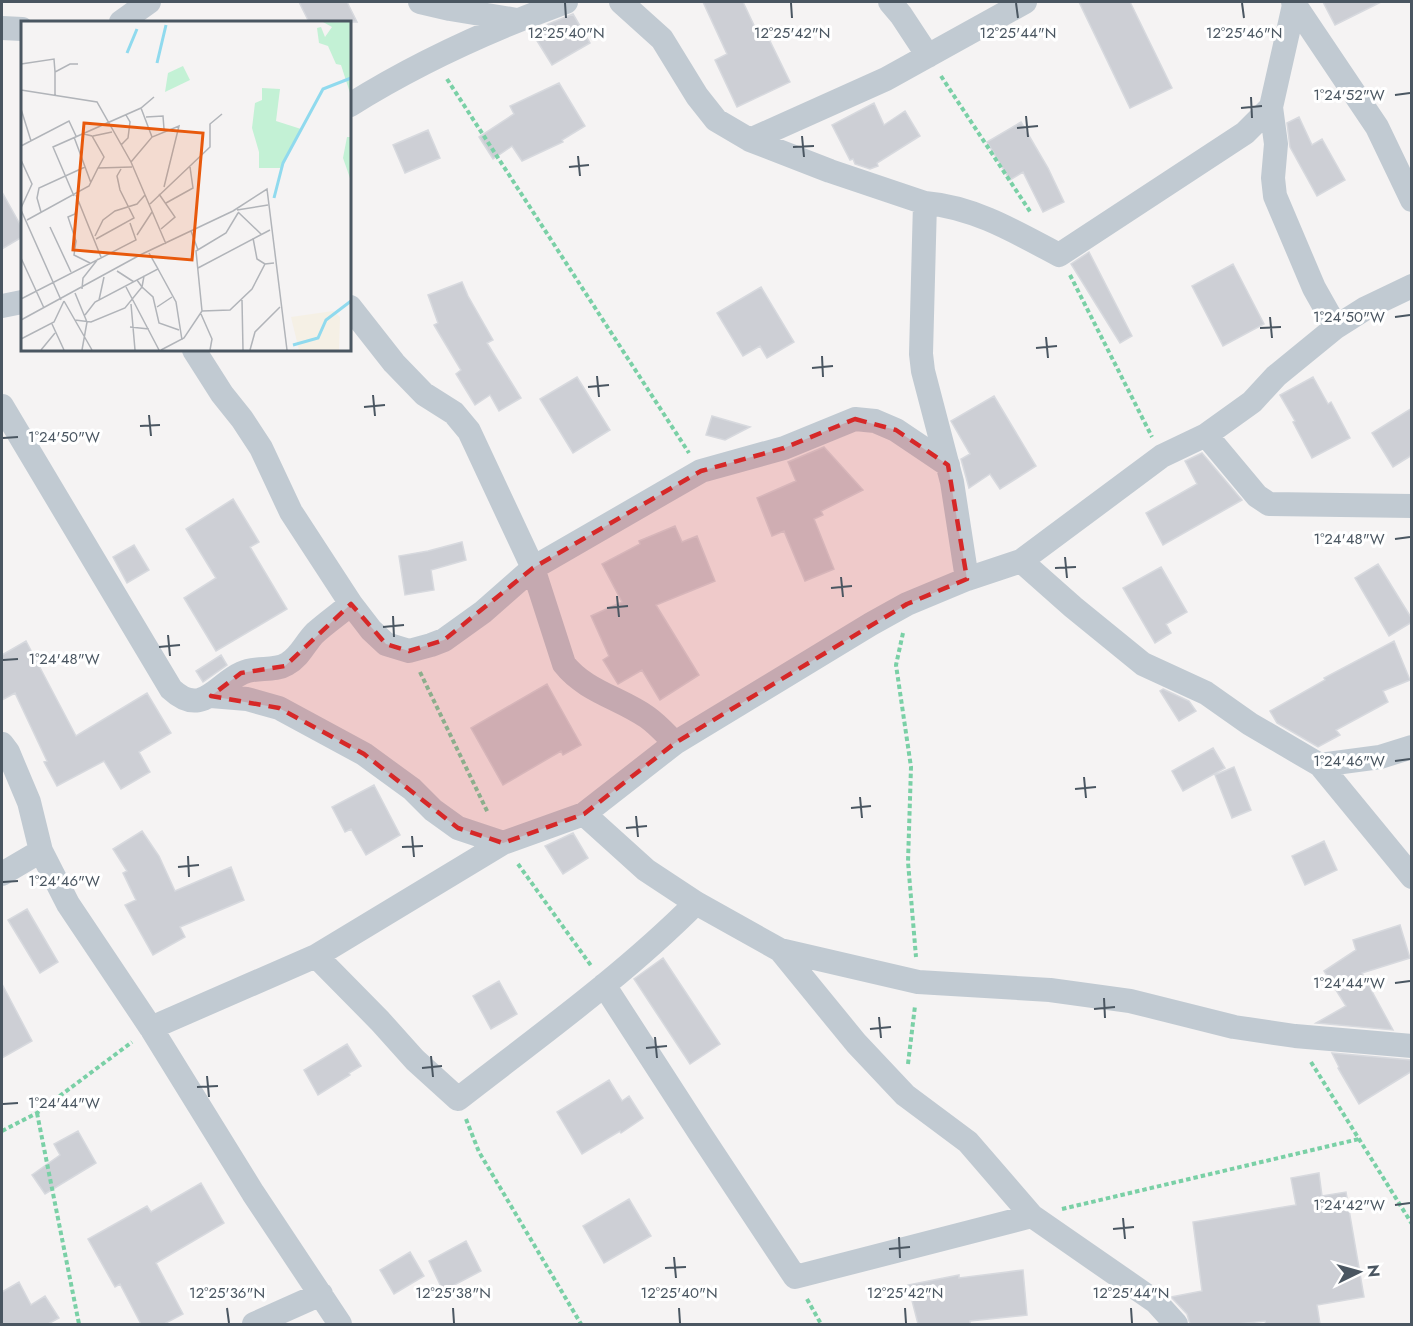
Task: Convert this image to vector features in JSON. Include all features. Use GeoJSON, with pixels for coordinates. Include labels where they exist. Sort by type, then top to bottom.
{"type":"FeatureCollection","features":[{"type":"Feature","properties":{"kind":"street"},"geometry":{"type":"LineString","coordinates":[[122,21],[149,2]]}},
{"type":"Feature","properties":{"kind":"street"},"geometry":{"type":"LineString","coordinates":[[420,2],[517,20]]}},
{"type":"Feature","properties":{"kind":"street"},"geometry":{"type":"LineString","coordinates":[[351,104],[379,87],[434,59],[517,20],[566,2]]}},
{"type":"Feature","properties":{"kind":"street"},"geometry":{"type":"LineString","coordinates":[[621,2],[662,39],[697,96],[716,120],[750,140],[830,171],[925,203],[948,205],[987,218],[1059,255],[1245,133],[1271,107]]}},
{"type":"Feature","properties":{"kind":"street"},"geometry":{"type":"LineString","coordinates":[[890,2],[928,56]]}},
{"type":"Feature","properties":{"kind":"street"},"geometry":{"type":"LineString","coordinates":[[750,140],[886,80],[1025,2]]}},
{"type":"Feature","properties":{"kind":"street"},"geometry":{"type":"LineString","coordinates":[[1294,3],[1271,107],[1276,144],[1273,178],[1275,196],[1314,288],[1336,327]]}},
{"type":"Feature","properties":{"kind":"street"},"geometry":{"type":"LineString","coordinates":[[1294,3],[1377,127],[1412,200]]}},
{"type":"Feature","properties":{"kind":"street"},"geometry":{"type":"LineString","coordinates":[[2,28],[21,29]]}},
{"type":"Feature","properties":{"kind":"street"},"geometry":{"type":"LineString","coordinates":[[925,203],[921,354],[948,465],[966,579]]}},
{"type":"Feature","properties":{"kind":"street"},"geometry":{"type":"LineString","coordinates":[[151,1028],[316,956],[502,843],[584,814],[675,743],[907,604],[966,579],[1021,561],[1162,456],[1206,435],[1252,402],[1276,376],[1336,327],[1366,308],[1412,286]]}},
{"type":"Feature","properties":{"kind":"street"},"geometry":{"type":"LineString","coordinates":[[2,306],[21,302]]}},
{"type":"Feature","properties":{"kind":"street"},"geometry":{"type":"LineString","coordinates":[[351,309],[409,379],[424,394],[454,413],[469,431],[532,568],[564,664],[573,676],[648,717],[675,743]]}},
{"type":"Feature","properties":{"kind":"street"},"geometry":{"type":"LineString","coordinates":[[195,351],[261,448],[291,512],[351,604],[371,630],[386,644],[409,651],[444,640],[483,612],[532,568],[701,471],[784,448],[855,419],[875,421],[896,430],[948,465]]}},
{"type":"Feature","properties":{"kind":"street"},"geometry":{"type":"LineString","coordinates":[[2,406],[171,689],[180,698],[193,701],[211,696],[247,699],[279,708],[364,754],[412,789],[433,810],[458,828],[502,843]]}},
{"type":"Feature","properties":{"kind":"street"},"geometry":{"type":"LineString","coordinates":[[1206,435],[1257,496],[1269,504],[1412,506]]}},
{"type":"Feature","properties":{"kind":"street"},"geometry":{"type":"LineString","coordinates":[[1021,561],[1082,615],[1143,664],[1206,693],[1250,724],[1320,765],[1412,877]]}},
{"type":"Feature","properties":{"kind":"street"},"geometry":{"type":"LineString","coordinates":[[211,696],[240,673],[256,668],[285,666],[297,657],[314,634],[351,604]]}},
{"type":"Feature","properties":{"kind":"street"},"geometry":{"type":"LineString","coordinates":[[2,744],[8,752],[29,802],[41,851],[68,904],[151,1028],[253,1193],[340,1324]]}},
{"type":"Feature","properties":{"kind":"street"},"geometry":{"type":"LineString","coordinates":[[1320,765],[1380,758],[1412,747]]}},
{"type":"Feature","properties":{"kind":"street"},"geometry":{"type":"LineString","coordinates":[[584,814],[646,870],[696,903],[780,950],[918,982],[1050,990],[1130,1001],[1234,1027],[1295,1036],[1412,1046]]}},
{"type":"Feature","properties":{"kind":"street"},"geometry":{"type":"LineString","coordinates":[[2,874],[41,851]]}},
{"type":"Feature","properties":{"kind":"street"},"geometry":{"type":"LineString","coordinates":[[316,956],[415,1060],[458,1099],[604,985],[662,936],[696,903]]}},
{"type":"Feature","properties":{"kind":"street"},"geometry":{"type":"LineString","coordinates":[[780,950],[855,1043],[905,1095],[968,1142],[1032,1216],[1156,1302],[1176,1324]]}},
{"type":"Feature","properties":{"kind":"street"},"geometry":{"type":"LineString","coordinates":[[604,985],[700,1135],[795,1276],[1032,1216]]}},
{"type":"Feature","properties":{"kind":"street"},"geometry":{"type":"LineString","coordinates":[[254,1324],[321,1294]]}},
{"type":"Feature","properties":{"kind":"path"},"geometry":{"type":"LineString","coordinates":[[434,59],[701,471]]}},
{"type":"Feature","properties":{"kind":"path"},"geometry":{"type":"LineString","coordinates":[[905,1095],[918,982],[908,862],[911,767],[896,665],[907,604]]}},
{"type":"Feature","properties":{"kind":"path"},"geometry":{"type":"LineString","coordinates":[[409,651],[502,843],[604,985]]}},
{"type":"Feature","properties":{"kind":"path"},"geometry":{"type":"LineString","coordinates":[[2,1131],[38,1113],[151,1028]]}},
{"type":"Feature","properties":{"kind":"path"},"geometry":{"type":"LineString","coordinates":[[1295,1036],[1412,1224]]}},
{"type":"Feature","properties":{"kind":"path"},"geometry":{"type":"LineString","coordinates":[[458,1099],[479,1152],[581,1324]]}},
{"type":"Feature","properties":{"kind":"path"},"geometry":{"type":"LineString","coordinates":[[38,1113],[79,1324]]}},
{"type":"Feature","properties":{"kind":"path"},"geometry":{"type":"LineString","coordinates":[[1032,1216],[1359,1139]]}},
{"type":"Feature","properties":{"kind":"highlighted area"},"geometry":{"type":"Polygon","coordinates":[[[855,419],[896,430],[948,465],[967,579],[907,604],[675,743],[584,814],[503,843],[458,828],[364,754],[279,708],[211,696],[241,673],[285,666],[351,604],[386,644],[409,651],[444,640],[533,568],[701,471],[784,448],[855,419]]]}},
{"type":"Feature","properties":{"kind":"building"},"geometry":{"type":"Polygon","coordinates":[[[299,2],[347,2],[357,22],[351,21],[308,21],[299,2]]]}},
{"type":"Feature","properties":{"kind":"building"},"geometry":{"type":"Polygon","coordinates":[[[703,2],[743,2],[760,38],[767,35],[790,82],[737,107],[715,60],[727,54],[703,2]]]}},
{"type":"Feature","properties":{"kind":"building"},"geometry":{"type":"Polygon","coordinates":[[[1079,2],[1130,2],[1172,88],[1130,108],[1079,2]]]}},
{"type":"Feature","properties":{"kind":"building"},"geometry":{"type":"Polygon","coordinates":[[[1323,2],[1381,2],[1335,25],[1323,2]]]}},
{"type":"Feature","properties":{"kind":"building"},"geometry":{"type":"Polygon","coordinates":[[[573,14],[590,43],[552,65],[531,31],[573,14]]]}},
{"type":"Feature","properties":{"kind":"building"},"geometry":{"type":"Polygon","coordinates":[[[559,83],[585,126],[562,140],[563,142],[522,161],[512,146],[493,159],[479,137],[514,114],[510,106],[559,83]]]}},
{"type":"Feature","properties":{"kind":"building"},"geometry":{"type":"Polygon","coordinates":[[[874,103],[884,125],[905,111],[920,136],[877,163],[878,166],[870,169],[855,164],[853,159],[850,160],[832,125],[874,103]]]}},
{"type":"Feature","properties":{"kind":"building"},"geometry":{"type":"Polygon","coordinates":[[[1299,117],[1312,145],[1322,139],[1345,180],[1317,196],[1290,147],[1287,123],[1299,117]]]}},
{"type":"Feature","properties":{"kind":"building"},"geometry":{"type":"Polygon","coordinates":[[[1021,122],[1048,168],[1064,202],[1043,212],[1023,172],[1010,180],[987,142],[1021,122]]]}},
{"type":"Feature","properties":{"kind":"building"},"geometry":{"type":"Polygon","coordinates":[[[428,130],[440,158],[405,173],[393,145],[428,130]]]}},
{"type":"Feature","properties":{"kind":"building"},"geometry":{"type":"Polygon","coordinates":[[[2,192],[21,226],[21,238],[2,249],[2,192]]]}},
{"type":"Feature","properties":{"kind":"building"},"geometry":{"type":"Polygon","coordinates":[[[1089,252],[1132,336],[1120,343],[1071,264],[1089,252]]]}},
{"type":"Feature","properties":{"kind":"building"},"geometry":{"type":"Polygon","coordinates":[[[1233,264],[1264,324],[1223,346],[1192,286],[1233,264]]]}},
{"type":"Feature","properties":{"kind":"building"},"geometry":{"type":"Polygon","coordinates":[[[462,282],[493,340],[487,343],[521,398],[499,411],[490,395],[475,405],[456,374],[461,370],[434,325],[438,323],[428,295],[462,282]]]}},
{"type":"Feature","properties":{"kind":"building"},"geometry":{"type":"Polygon","coordinates":[[[761,287],[794,342],[767,358],[760,346],[743,356],[717,313],[761,287]]]}},
{"type":"Feature","properties":{"kind":"building"},"geometry":{"type":"Polygon","coordinates":[[[577,377],[610,430],[573,453],[540,399],[577,377]]]}},
{"type":"Feature","properties":{"kind":"building"},"geometry":{"type":"Polygon","coordinates":[[[1313,377],[1328,404],[1331,402],[1350,438],[1312,458],[1280,395],[1313,377]]]}},
{"type":"Feature","properties":{"kind":"building"},"geometry":{"type":"Polygon","coordinates":[[[994,396],[1036,466],[1000,489],[990,474],[969,488],[961,459],[970,454],[951,421],[994,396]]]}},
{"type":"Feature","properties":{"kind":"building"},"geometry":{"type":"Polygon","coordinates":[[[1412,408],[1412,455],[1393,467],[1372,433],[1412,408]]]}},
{"type":"Feature","properties":{"kind":"building"},"geometry":{"type":"Polygon","coordinates":[[[712,416],[750,427],[725,440],[706,435],[712,416]]]}},
{"type":"Feature","properties":{"kind":"building"},"geometry":{"type":"Polygon","coordinates":[[[824,447],[863,490],[821,511],[823,515],[814,519],[834,569],[805,581],[784,531],[772,536],[757,498],[796,481],[788,462],[824,447]]]}},
{"type":"Feature","properties":{"kind":"building"},"geometry":{"type":"Polygon","coordinates":[[[1202,453],[1242,500],[1163,545],[1146,513],[1197,484],[1185,461],[1202,453]]]}},
{"type":"Feature","properties":{"kind":"building"},"geometry":{"type":"Polygon","coordinates":[[[233,499],[259,542],[250,547],[287,609],[216,651],[184,598],[216,578],[186,529],[233,499]]]}},
{"type":"Feature","properties":{"kind":"building"},"geometry":{"type":"Polygon","coordinates":[[[675,526],[682,542],[697,536],[715,581],[656,605],[699,675],[660,700],[642,670],[618,684],[603,660],[609,656],[591,616],[622,602],[602,564],[640,544],[639,541],[675,526]]]}},
{"type":"Feature","properties":{"kind":"building"},"geometry":{"type":"Polygon","coordinates":[[[462,542],[466,560],[431,570],[434,590],[405,595],[399,556],[462,542]]]}},
{"type":"Feature","properties":{"kind":"building"},"geometry":{"type":"Polygon","coordinates":[[[134,545],[149,570],[127,583],[113,557],[134,545]]]}},
{"type":"Feature","properties":{"kind":"building"},"geometry":{"type":"Polygon","coordinates":[[[1378,564],[1412,619],[1412,622],[1389,636],[1355,578],[1378,564]]]}},
{"type":"Feature","properties":{"kind":"building"},"geometry":{"type":"Polygon","coordinates":[[[1161,567],[1187,612],[1166,624],[1171,633],[1155,643],[1123,588],[1161,567]]]}},
{"type":"Feature","properties":{"kind":"building"},"geometry":{"type":"Polygon","coordinates":[[[26,641],[76,736],[147,693],[171,733],[139,752],[150,772],[121,789],[104,761],[57,786],[44,762],[47,761],[15,693],[2,700],[2,655],[26,641]]]}},
{"type":"Feature","properties":{"kind":"building"},"geometry":{"type":"Polygon","coordinates":[[[1394,641],[1410,680],[1383,691],[1388,702],[1336,730],[1340,735],[1318,747],[1277,723],[1270,711],[1325,680],[1324,678],[1394,641]]]}},
{"type":"Feature","properties":{"kind":"building"},"geometry":{"type":"Polygon","coordinates":[[[221,655],[227,665],[203,682],[196,671],[221,655]]]}},
{"type":"Feature","properties":{"kind":"building"},"geometry":{"type":"Polygon","coordinates":[[[547,684],[581,745],[563,755],[561,751],[503,785],[471,728],[547,684]]]}},
{"type":"Feature","properties":{"kind":"building"},"geometry":{"type":"Polygon","coordinates":[[[1163,689],[1189,701],[1196,711],[1179,721],[1160,691],[1163,689]]]}},
{"type":"Feature","properties":{"kind":"building"},"geometry":{"type":"Polygon","coordinates":[[[1213,748],[1225,768],[1183,791],[1172,771],[1213,748]]]}},
{"type":"Feature","properties":{"kind":"building"},"geometry":{"type":"Polygon","coordinates":[[[1234,767],[1251,810],[1232,818],[1215,775],[1234,767]]]}},
{"type":"Feature","properties":{"kind":"building"},"geometry":{"type":"Polygon","coordinates":[[[374,785],[400,835],[366,855],[351,829],[345,832],[332,807],[374,785]]]}},
{"type":"Feature","properties":{"kind":"building"},"geometry":{"type":"Polygon","coordinates":[[[142,831],[159,856],[175,891],[231,867],[244,900],[180,927],[185,937],[153,955],[125,905],[136,900],[123,873],[127,871],[113,849],[142,831]]]}},
{"type":"Feature","properties":{"kind":"building"},"geometry":{"type":"Polygon","coordinates":[[[573,833],[588,858],[563,874],[545,846],[573,833]]]}},
{"type":"Feature","properties":{"kind":"building"},"geometry":{"type":"Polygon","coordinates":[[[1324,841],[1337,870],[1305,885],[1292,856],[1324,841]]]}},
{"type":"Feature","properties":{"kind":"building"},"geometry":{"type":"Polygon","coordinates":[[[27,909],[58,962],[40,973],[8,920],[27,909]]]}},
{"type":"Feature","properties":{"kind":"building"},"geometry":{"type":"Polygon","coordinates":[[[1400,925],[1410,958],[1362,973],[1393,1030],[1316,1023],[1346,1006],[1324,971],[1356,950],[1353,940],[1400,925]]]}},
{"type":"Feature","properties":{"kind":"building"},"geometry":{"type":"Polygon","coordinates":[[[663,958],[720,1044],[690,1064],[634,979],[663,958]]]}},
{"type":"Feature","properties":{"kind":"building"},"geometry":{"type":"Polygon","coordinates":[[[499,981],[517,1014],[491,1029],[473,996],[499,981]]]}},
{"type":"Feature","properties":{"kind":"building"},"geometry":{"type":"Polygon","coordinates":[[[2,984],[32,1041],[2,1058],[2,984]]]}},
{"type":"Feature","properties":{"kind":"building"},"geometry":{"type":"Polygon","coordinates":[[[347,1044],[361,1066],[318,1095],[304,1070],[347,1044]]]}},
{"type":"Feature","properties":{"kind":"building"},"geometry":{"type":"Polygon","coordinates":[[[1332,1053],[1411,1060],[1412,1071],[1359,1104],[1332,1053]]]}},
{"type":"Feature","properties":{"kind":"building"},"geometry":{"type":"Polygon","coordinates":[[[609,1080],[622,1101],[629,1096],[643,1118],[582,1154],[557,1112],[609,1080]]]}},
{"type":"Feature","properties":{"kind":"building"},"geometry":{"type":"Polygon","coordinates":[[[78,1131],[96,1163],[45,1194],[32,1175],[60,1155],[54,1144],[78,1131]]]}},
{"type":"Feature","properties":{"kind":"building"},"geometry":{"type":"Polygon","coordinates":[[[1319,1173],[1322,1196],[1346,1192],[1364,1297],[1317,1305],[1320,1324],[1266,1324],[1265,1321],[1238,1324],[1190,1324],[1187,1314],[1171,1297],[1202,1291],[1193,1222],[1296,1205],[1291,1178],[1319,1173]]]}},
{"type":"Feature","properties":{"kind":"building"},"geometry":{"type":"Polygon","coordinates":[[[201,1183],[224,1223],[156,1263],[183,1314],[164,1324],[141,1324],[120,1284],[115,1287],[88,1239],[147,1206],[151,1212],[201,1183]]]}},
{"type":"Feature","properties":{"kind":"building"},"geometry":{"type":"Polygon","coordinates":[[[629,1199],[651,1236],[604,1263],[583,1226],[629,1199]]]}},
{"type":"Feature","properties":{"kind":"building"},"geometry":{"type":"Polygon","coordinates":[[[466,1241],[481,1271],[443,1291],[429,1261],[466,1241]]]}},
{"type":"Feature","properties":{"kind":"building"},"geometry":{"type":"Polygon","coordinates":[[[410,1252],[424,1276],[394,1294],[380,1270],[410,1252]]]}},
{"type":"Feature","properties":{"kind":"building"},"geometry":{"type":"Polygon","coordinates":[[[1023,1270],[1027,1315],[970,1321],[970,1324],[918,1324],[908,1285],[959,1275],[959,1278],[1023,1270]]]}},
{"type":"Feature","properties":{"kind":"building"},"geometry":{"type":"Polygon","coordinates":[[[19,1282],[31,1305],[45,1296],[59,1318],[48,1324],[2,1324],[2,1292],[19,1282]]]}}]}
